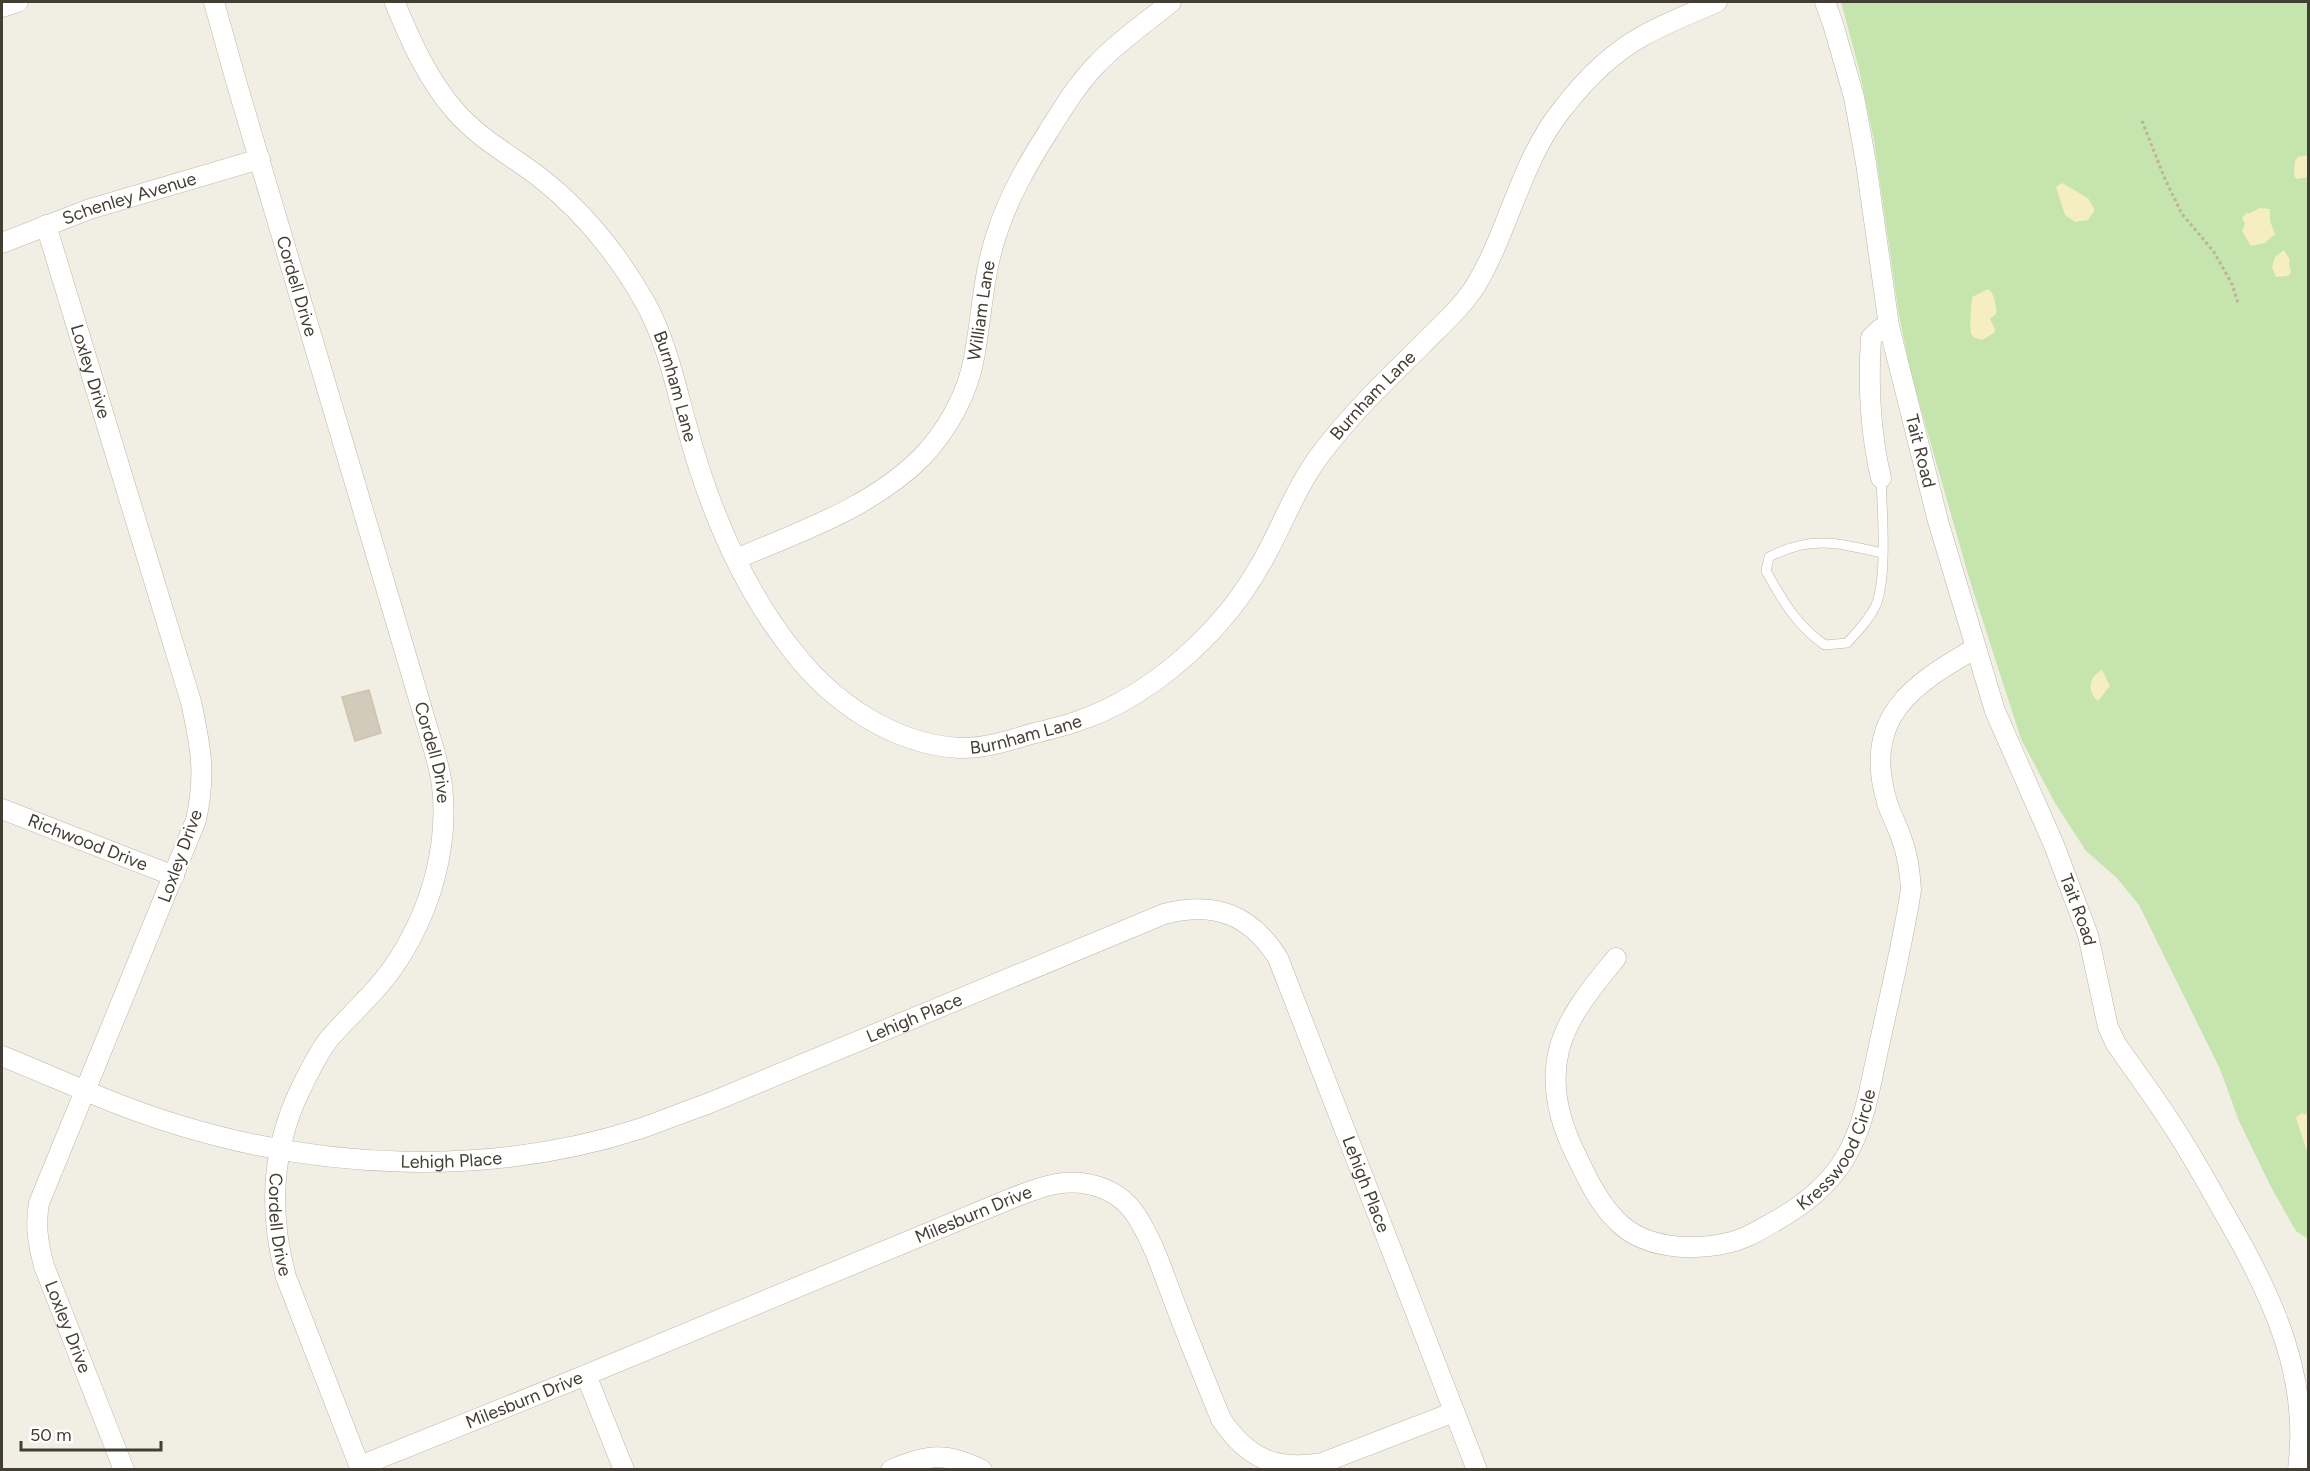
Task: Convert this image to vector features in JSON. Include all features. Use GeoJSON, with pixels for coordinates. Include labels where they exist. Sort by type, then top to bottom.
{"type":"FeatureCollection","features":[{"type":"Feature","properties":{"kind":"street"},"geometry":{"type":"LineString","coordinates":[[2,7],[18,2]]}},
{"type":"Feature","properties":{"kind":"street","name":"Cordell Drive"},"geometry":{"type":"LineString","coordinates":[[214,2],[434,750],[442,785],[443,820],[440,854],[428,901],[418,924],[388,975],[329,1040],[313,1064],[291,1108],[278,1151],[273,1200],[279,1252],[286,1276],[360,1468]]}},
{"type":"Feature","properties":{"kind":"street","name":"William Lane"},"geometry":{"type":"LineString","coordinates":[[736,559],[836,516],[896,480],[923,456],[956,409],[968,381],[974,360],[985,284],[996,235],[1016,184],[1070,97],[1096,64],[1120,41],[1171,2]]}},
{"type":"Feature","properties":{"kind":"street","name":"Burnham Lane"},"geometry":{"type":"LineString","coordinates":[[394,3],[411,42],[433,81],[457,113],[481,137],[562,195],[596,232],[647,306],[659,334],[712,504],[736,559],[770,621],[795,654],[847,706],[901,734],[955,748],[1006,741],[1085,719],[1126,699],[1154,681],[1185,656],[1219,623],[1242,594],[1267,554],[1307,474],[1322,452],[1376,390],[1464,303],[1491,254],[1522,177],[1540,142],[1567,102],[1600,67],[1620,50],[1642,36],[1717,2]]}},
{"type":"Feature","properties":{"kind":"street","name":"Tait Road"},"geometry":{"type":"LineString","coordinates":[[1825,2],[1854,97],[1866,162],[1889,326],[1899,374],[1938,521],[1995,711],[2054,845],[2088,935],[2108,1027],[2116,1044],[2193,1158],[2269,1291],[2284,1325],[2297,1364],[2302,1399],[2303,1431],[2298,1470]]}},
{"type":"Feature","properties":{"kind":"street","name":"Schenley Avenue"},"geometry":{"type":"LineString","coordinates":[[2,243],[90,209],[260,159]]}},
{"type":"Feature","properties":{"kind":"street","name":"Loxley Drive"},"geometry":{"type":"LineString","coordinates":[[46,225],[187,691],[201,749],[200,803],[196,820],[39,1203],[36,1220],[37,1237],[44,1266],[124,1470]]}},
{"type":"Feature","properties":{"kind":"street"},"geometry":{"type":"LineString","coordinates":[[1881,478],[1872,425],[1870,356],[1871,338],[1880,329],[1889,326]]}},
{"type":"Feature","properties":{"kind":"street","name":"Kresswood Circle"},"geometry":{"type":"LineString","coordinates":[[1616,958],[1583,1001],[1566,1031],[1559,1051],[1556,1071],[1556,1092],[1569,1140],[1602,1204],[1618,1222],[1632,1233],[1649,1241],[1673,1245],[1706,1246],[1729,1243],[1753,1234],[1813,1196],[1831,1179],[1846,1157],[1865,1112],[1911,890],[1909,867],[1903,842],[1888,804],[1882,781],[1880,760],[1882,740],[1900,703],[1917,685],[1937,670],[1976,648]]}},
{"type":"Feature","properties":{"kind":"street","name":"Richwood Drive"},"geometry":{"type":"LineString","coordinates":[[2,809],[174,876]]}},
{"type":"Feature","properties":{"kind":"street","name":"Lehigh Place"},"geometry":{"type":"LineString","coordinates":[[2,1056],[176,1125],[278,1151],[342,1160],[415,1162],[494,1158],[557,1149],[615,1136],[707,1104],[1164,914],[1186,908],[1213,909],[1245,922],[1259,933],[1278,958],[1477,1470]]}},
{"type":"Feature","properties":{"kind":"street","name":"Milesburn Drive"},"geometry":{"type":"LineString","coordinates":[[360,1468],[1010,1199],[1046,1185],[1075,1183],[1086,1183],[1103,1188],[1118,1196],[1139,1220],[1157,1258],[1221,1419],[1234,1439],[1247,1451],[1276,1465],[1305,1467],[1322,1463],[1454,1412]]}},
{"type":"Feature","properties":{"kind":"street"},"geometry":{"type":"LineString","coordinates":[[586,1375],[624,1470]]}},
{"type":"Feature","properties":{"kind":"street"},"geometry":{"type":"LineString","coordinates":[[891,1470],[911,1461],[932,1456],[962,1460],[982,1470]]}},
{"type":"Feature","properties":{"kind":"lane"},"geometry":{"type":"LineString","coordinates":[[1881,478],[1883,568],[1876,604],[1866,622],[1847,643],[1825,645],[1808,634],[1785,604],[1766,571],[1769,557],[1789,547],[1807,543],[1832,542],[1882,553]]}},
{"type":"Feature","properties":{"kind":"path"},"geometry":{"type":"LineString","coordinates":[[2142,121],[2182,214],[2214,252],[2232,284],[2238,303]]}},
{"type":"Feature","properties":{"kind":"green space"},"geometry":{"type":"Polygon","coordinates":[[[1841,2],[2308,2],[2308,1239],[2296,1231],[2271,1187],[2239,1121],[2220,1069],[2139,905],[2117,878],[2086,851],[2055,803],[2021,739],[1970,581],[1911,374],[1899,315],[1874,141],[1859,69],[1841,2]]]}},
{"type":"Feature","properties":{"kind":"sand"},"geometry":{"type":"Polygon","coordinates":[[[2308,155],[2308,177],[2297,179],[2294,176],[2295,161],[2298,157],[2308,155]]]}},
{"type":"Feature","properties":{"kind":"sand"},"geometry":{"type":"Polygon","coordinates":[[[2062,183],[2088,198],[2095,210],[2088,220],[2075,222],[2065,215],[2056,187],[2062,183]]]}},
{"type":"Feature","properties":{"kind":"sand"},"geometry":{"type":"Polygon","coordinates":[[[2260,208],[2270,209],[2270,221],[2275,234],[2265,243],[2251,246],[2242,231],[2245,224],[2242,218],[2246,213],[2260,208]]]}},
{"type":"Feature","properties":{"kind":"sand"},"geometry":{"type":"Polygon","coordinates":[[[2284,250],[2290,260],[2291,272],[2288,276],[2276,277],[2272,267],[2275,257],[2284,250]]]}},
{"type":"Feature","properties":{"kind":"sand"},"geometry":{"type":"Polygon","coordinates":[[[1988,289],[1992,293],[1995,304],[1996,314],[1990,319],[1995,329],[1994,333],[1982,340],[1971,334],[1972,297],[1988,289]]]}},
{"type":"Feature","properties":{"kind":"sand"},"geometry":{"type":"Polygon","coordinates":[[[2102,670],[2110,686],[2098,701],[2092,693],[2091,685],[2094,677],[2102,670]]]}},
{"type":"Feature","properties":{"kind":"sand"},"geometry":{"type":"Polygon","coordinates":[[[2302,1113],[2308,1115],[2308,1155],[2296,1118],[2302,1113]]]}},
{"type":"Feature","properties":{"kind":"building"},"geometry":{"type":"Polygon","coordinates":[[[369,690],[381,733],[355,741],[342,697],[369,690]]]}}]}
